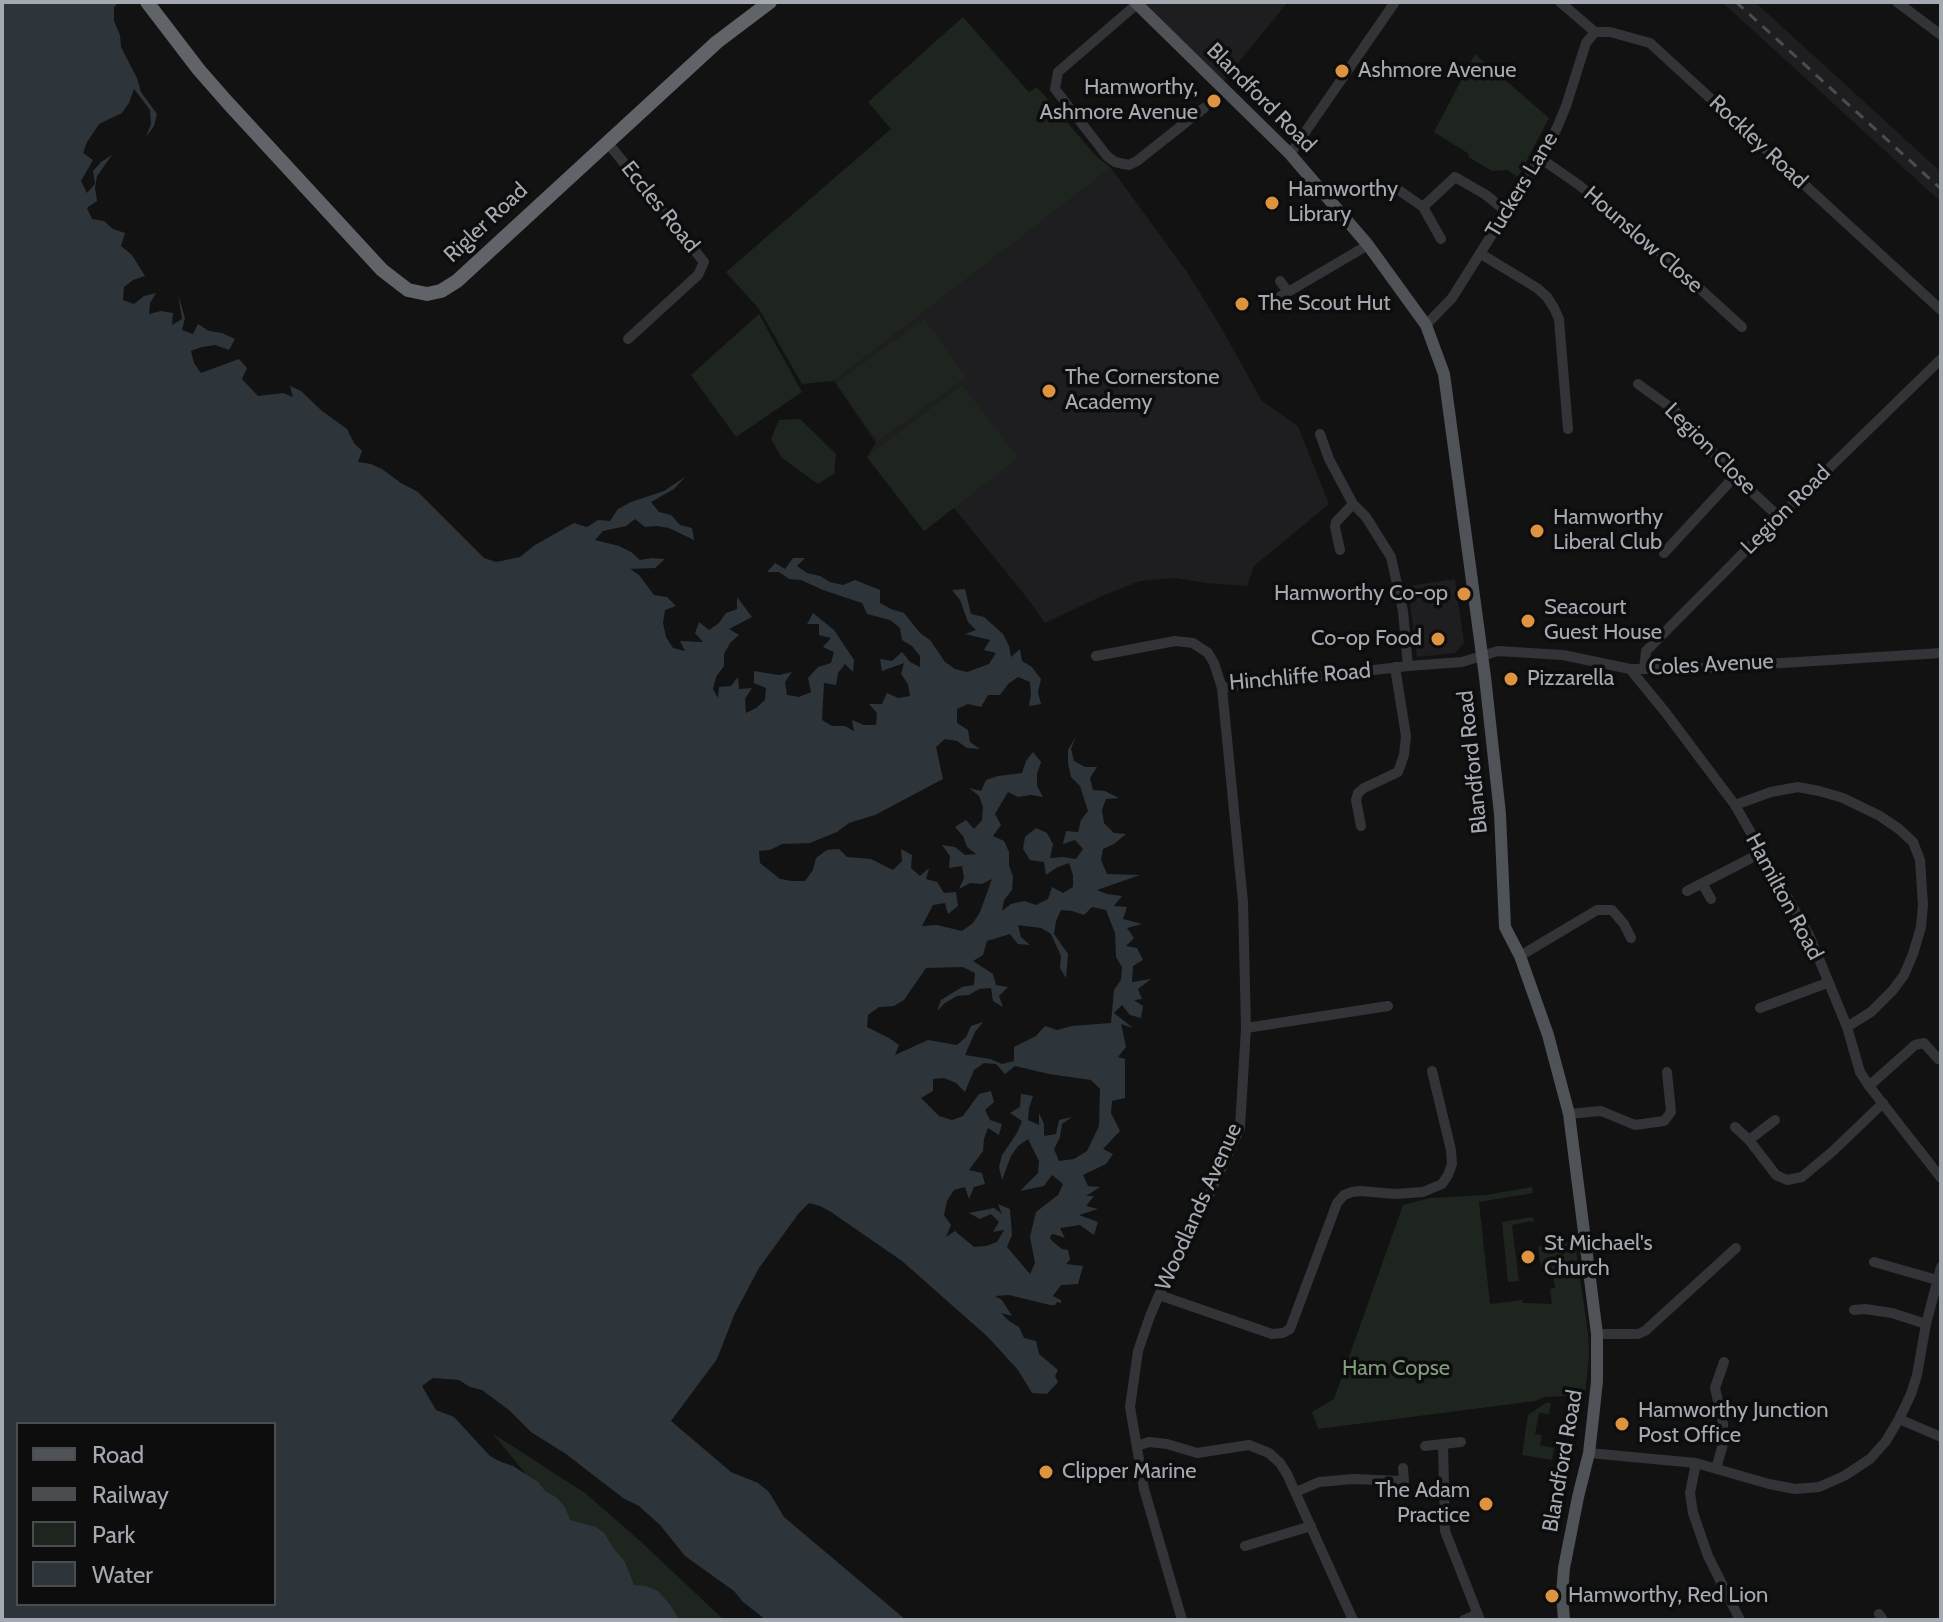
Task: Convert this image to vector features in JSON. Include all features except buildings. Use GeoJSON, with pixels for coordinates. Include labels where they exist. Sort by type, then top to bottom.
{"type":"FeatureCollection","features":[{"type":"Feature","properties":{"kind":"highway","name":"Rigler Road"},"geometry":{"type":"LineString","coordinates":[[147,2],[199,70],[382,270],[401,286],[415,292],[435,293],[457,281],[717,42],[770,2]]}},
{"type":"Feature","properties":{"kind":"main road","name":"Blandford Road"},"geometry":{"type":"LineString","coordinates":[[1136,3],[1290,154],[1368,245],[1426,325],[1444,374],[1500,814],[1505,927],[1520,956],[1548,1035],[1569,1114],[1597,1334],[1597,1381],[1589,1453],[1564,1568],[1564,1620]]}},
{"type":"Feature","properties":{"kind":"street"},"geometry":{"type":"LineString","coordinates":[[1290,154],[1395,2]]}},
{"type":"Feature","properties":{"kind":"street"},"geometry":{"type":"LineString","coordinates":[[1560,2],[1595,32]]}},
{"type":"Feature","properties":{"kind":"street"},"geometry":{"type":"LineString","coordinates":[[1897,2],[1941,35]]}},
{"type":"Feature","properties":{"kind":"street"},"geometry":{"type":"LineString","coordinates":[[1136,3],[1058,72],[1055,89],[1107,156],[1124,164],[1137,161],[1204,108]]}},
{"type":"Feature","properties":{"kind":"street","name":"Tuckers Lane"},"geometry":{"type":"LineString","coordinates":[[1426,325],[1452,298],[1540,158],[1566,106],[1586,43],[1595,32]]}},
{"type":"Feature","properties":{"kind":"street","name":"Rockley Road"},"geometry":{"type":"LineString","coordinates":[[1595,32],[1610,32],[1650,43],[1941,310]]}},
{"type":"Feature","properties":{"kind":"street","name":"Eccles Road"},"geometry":{"type":"LineString","coordinates":[[607,142],[704,262],[698,275],[628,339]]}},
{"type":"Feature","properties":{"kind":"street","name":"Hounslow Close"},"geometry":{"type":"LineString","coordinates":[[1540,158],[1579,185],[1645,239],[1742,327]]}},
{"type":"Feature","properties":{"kind":"street"},"geometry":{"type":"LineString","coordinates":[[1423,207],[1455,177],[1507,212]]}},
{"type":"Feature","properties":{"kind":"street"},"geometry":{"type":"LineString","coordinates":[[1400,191],[1423,207],[1441,239]]}},
{"type":"Feature","properties":{"kind":"street"},"geometry":{"type":"LineString","coordinates":[[1271,302],[1368,245]]}},
{"type":"Feature","properties":{"kind":"street"},"geometry":{"type":"LineString","coordinates":[[1481,254],[1537,288],[1554,308],[1559,319],[1568,429]]}},
{"type":"Feature","properties":{"kind":"street"},"geometry":{"type":"LineString","coordinates":[[1280,281],[1288,292]]}},
{"type":"Feature","properties":{"kind":"street","name":"Legion Road"},"geometry":{"type":"LineString","coordinates":[[1644,669],[1646,651],[1941,359]]}},
{"type":"Feature","properties":{"kind":"street","name":"Legion Close"},"geometry":{"type":"LineString","coordinates":[[1638,384],[1674,410],[1735,476],[1779,517]]}},
{"type":"Feature","properties":{"kind":"street"},"geometry":{"type":"LineString","coordinates":[[1320,434],[1329,459],[1353,504],[1366,517],[1391,557],[1403,611],[1408,666]]}},
{"type":"Feature","properties":{"kind":"street"},"geometry":{"type":"LineString","coordinates":[[1664,553],[1735,476]]}},
{"type":"Feature","properties":{"kind":"street"},"geometry":{"type":"LineString","coordinates":[[1340,550],[1336,522],[1353,504]]}},
{"type":"Feature","properties":{"kind":"street","name":"Hinchliffe Road"},"geometry":{"type":"LineString","coordinates":[[1096,656],[1186,641],[1208,653],[1222,688],[1462,662],[1482,655]]}},
{"type":"Feature","properties":{"kind":"street","name":"Coles Avenue"},"geometry":{"type":"LineString","coordinates":[[1482,655],[1498,651],[1563,655],[1630,669],[1687,669],[1941,653]]}},
{"type":"Feature","properties":{"kind":"street"},"geometry":{"type":"LineString","coordinates":[[1361,826],[1356,800],[1358,793],[1398,772],[1404,755],[1406,736],[1395,667]]}},
{"type":"Feature","properties":{"kind":"street","name":"Hamilton Road"},"geometry":{"type":"LineString","coordinates":[[1630,669],[1735,805],[1810,937],[1847,1027],[1860,1072],[1941,1178]]}},
{"type":"Feature","properties":{"kind":"street","name":"Woodlands Avenue"},"geometry":{"type":"LineString","coordinates":[[1182,1620],[1144,1489],[1130,1407],[1138,1351],[1159,1295],[1240,1128],[1246,1028],[1243,902],[1222,688]]}},
{"type":"Feature","properties":{"kind":"street"},"geometry":{"type":"LineString","coordinates":[[1735,805],[1771,792],[1798,787],[1819,791],[1843,798],[1880,816],[1913,842],[1920,860],[1923,905],[1921,927],[1913,954],[1893,990],[1871,1012],[1847,1027]]}},
{"type":"Feature","properties":{"kind":"street"},"geometry":{"type":"LineString","coordinates":[[1687,891],[1763,852]]}},
{"type":"Feature","properties":{"kind":"street"},"geometry":{"type":"LineString","coordinates":[[1702,883],[1711,899]]}},
{"type":"Feature","properties":{"kind":"street"},"geometry":{"type":"LineString","coordinates":[[1520,956],[1597,910],[1612,910],[1631,938]]}},
{"type":"Feature","properties":{"kind":"street"},"geometry":{"type":"LineString","coordinates":[[1760,1008],[1827,983]]}},
{"type":"Feature","properties":{"kind":"street"},"geometry":{"type":"LineString","coordinates":[[1246,1028],[1388,1006]]}},
{"type":"Feature","properties":{"kind":"street"},"geometry":{"type":"LineString","coordinates":[[1869,1086],[1915,1045],[1924,1043],[1938,1059],[1941,1056]]}},
{"type":"Feature","properties":{"kind":"street"},"geometry":{"type":"LineString","coordinates":[[1159,1295],[1272,1334],[1290,1329],[1341,1199],[1352,1192],[1423,1192],[1436,1188],[1445,1180],[1451,1169],[1451,1150],[1432,1071]]}},
{"type":"Feature","properties":{"kind":"street"},"geometry":{"type":"LineString","coordinates":[[1569,1114],[1601,1111],[1635,1125],[1664,1121],[1671,1112],[1667,1072]]}},
{"type":"Feature","properties":{"kind":"street"},"geometry":{"type":"LineString","coordinates":[[1735,1127],[1776,1175],[1787,1180],[1802,1177],[1883,1103]]}},
{"type":"Feature","properties":{"kind":"street"},"geometry":{"type":"LineString","coordinates":[[1749,1140],[1775,1120]]}},
{"type":"Feature","properties":{"kind":"street"},"geometry":{"type":"LineString","coordinates":[[1597,1334],[1638,1334],[1645,1331],[1736,1248]]}},
{"type":"Feature","properties":{"kind":"street"},"geometry":{"type":"LineString","coordinates":[[1874,1262],[1937,1280]]}},
{"type":"Feature","properties":{"kind":"street"},"geometry":{"type":"LineString","coordinates":[[1589,1453],[1696,1463],[1795,1489],[1819,1487],[1844,1476],[1870,1459],[1886,1441],[1911,1394],[1926,1324],[1936,1302],[1941,1267]]}},
{"type":"Feature","properties":{"kind":"street"},"geometry":{"type":"LineString","coordinates":[[1854,1310],[1892,1313],[1926,1324]]}},
{"type":"Feature","properties":{"kind":"street"},"geometry":{"type":"LineString","coordinates":[[1716,1469],[1723,1444],[1723,1423],[1715,1388],[1724,1362]]}},
{"type":"Feature","properties":{"kind":"street"},"geometry":{"type":"LineString","coordinates":[[1899,1419],[1941,1437]]}},
{"type":"Feature","properties":{"kind":"street"},"geometry":{"type":"LineString","coordinates":[[1425,1446],[1461,1442]]}},
{"type":"Feature","properties":{"kind":"street"},"geometry":{"type":"LineString","coordinates":[[1137,1446],[1158,1443],[1197,1453],[1249,1445],[1269,1453],[1280,1463],[1296,1492],[1348,1618]]}},
{"type":"Feature","properties":{"kind":"street"},"geometry":{"type":"LineString","coordinates":[[1443,1444],[1445,1531],[1478,1617],[1464,1620]]}},
{"type":"Feature","properties":{"kind":"street"},"geometry":{"type":"LineString","coordinates":[[1696,1463],[1690,1493],[1693,1513],[1708,1556],[1740,1620]]}},
{"type":"Feature","properties":{"kind":"street"},"geometry":{"type":"LineString","coordinates":[[1296,1492],[1319,1482],[1353,1479],[1404,1481],[1403,1468]]}},
{"type":"Feature","properties":{"kind":"street"},"geometry":{"type":"LineString","coordinates":[[1245,1546],[1311,1526]]}},
{"type":"Feature","properties":{"kind":"shaded area"},"geometry":{"type":"Polygon","coordinates":[[[1139,2],[1288,2],[1220,85],[1139,2]]]}},
{"type":"Feature","properties":{"kind":"shaded area"},"geometry":{"type":"Polygon","coordinates":[[[1722,2],[1755,2],[1941,172],[1941,202],[1722,2]]]}},
{"type":"Feature","properties":{"kind":"shaded area","name":"The Cornerstone Academy"},"geometry":{"type":"Polygon","coordinates":[[[1111,168],[1187,272],[1262,401],[1298,426],[1329,504],[1254,566],[1247,586],[1176,578],[1140,581],[1045,623],[954,508],[924,531],[867,457],[876,443],[834,381],[1111,168]]]}},
{"type":"Feature","properties":{"kind":"shaded area"},"geometry":{"type":"Polygon","coordinates":[[[1455,579],[1464,643],[1455,653],[1417,657],[1408,586],[1455,579]]]}},
{"type":"Feature","properties":{"kind":"green space"},"geometry":{"type":"Polygon","coordinates":[[[963,17],[1029,92],[1037,87],[1096,156],[1111,168],[834,381],[802,384],[759,309],[726,272],[891,129],[868,102],[963,17]]]}},
{"type":"Feature","properties":{"kind":"green space"},"geometry":{"type":"Polygon","coordinates":[[[1475,54],[1549,118],[1518,177],[1507,170],[1492,171],[1434,132],[1475,54]]]}},
{"type":"Feature","properties":{"kind":"green space"},"geometry":{"type":"Polygon","coordinates":[[[759,314],[802,392],[736,437],[691,375],[759,314]]]}},
{"type":"Feature","properties":{"kind":"green space"},"geometry":{"type":"Polygon","coordinates":[[[924,319],[966,377],[878,441],[836,383],[924,319]]]}},
{"type":"Feature","properties":{"kind":"green space"},"geometry":{"type":"Polygon","coordinates":[[[962,385],[1018,458],[924,531],[867,457],[962,385]]]}},
{"type":"Feature","properties":{"kind":"green space"},"geometry":{"type":"Polygon","coordinates":[[[800,419],[836,454],[834,474],[818,484],[781,457],[771,439],[779,420],[800,419]]]}},
{"type":"Feature","properties":{"kind":"green space","name":"Ham Copse"},"geometry":{"type":"Polygon","coordinates":[[[1532,1187],[1533,1193],[1479,1202],[1490,1304],[1522,1300],[1523,1303],[1552,1304],[1550,1289],[1555,1288],[1552,1267],[1541,1267],[1538,1247],[1556,1242],[1561,1247],[1566,1242],[1575,1243],[1588,1333],[1585,1395],[1545,1397],[1535,1401],[1318,1429],[1312,1412],[1334,1399],[1403,1205],[1430,1198],[1486,1195],[1532,1187]]]}},
{"type":"Feature","properties":{"kind":"green space"},"geometry":{"type":"Polygon","coordinates":[[[1533,1217],[1534,1223],[1512,1225],[1519,1281],[1508,1282],[1502,1222],[1533,1217]]]}},
{"type":"Feature","properties":{"kind":"green space"},"geometry":{"type":"Polygon","coordinates":[[[1551,1403],[1549,1414],[1539,1413],[1535,1434],[1542,1435],[1540,1445],[1554,1448],[1552,1460],[1522,1455],[1528,1415],[1551,1403]]]}},
{"type":"Feature","properties":{"kind":"green space"},"geometry":{"type":"Polygon","coordinates":[[[492,1433],[585,1493],[724,1620],[525,1620],[535,1485],[492,1433]]]}},
{"type":"Feature","properties":{"kind":"water"},"geometry":{"type":"Polygon","coordinates":[[[2,2],[119,2],[114,7],[114,21],[121,47],[141,92],[157,114],[154,126],[146,137],[151,124],[150,110],[134,89],[122,113],[99,124],[87,142],[83,153],[93,160],[81,181],[87,193],[95,184],[93,171],[112,155],[97,176],[97,201],[87,208],[92,219],[104,221],[113,229],[125,233],[121,246],[132,255],[145,276],[124,287],[123,300],[134,304],[144,296],[156,293],[150,303],[149,314],[161,311],[173,313],[172,325],[182,319],[178,294],[185,318],[182,330],[193,334],[198,324],[235,339],[229,350],[215,345],[191,351],[201,373],[239,359],[247,368],[242,379],[258,396],[283,393],[293,397],[290,386],[301,391],[347,429],[362,451],[358,462],[382,469],[418,492],[484,558],[496,562],[520,557],[574,523],[587,527],[598,520],[610,521],[618,509],[664,491],[685,477],[674,489],[651,502],[659,512],[671,515],[680,525],[692,528],[694,540],[669,528],[645,527],[635,519],[626,526],[603,531],[595,540],[619,546],[640,560],[665,559],[655,568],[630,569],[639,575],[654,595],[667,597],[676,606],[665,610],[663,623],[666,637],[673,648],[685,651],[680,641],[703,642],[695,633],[699,622],[709,630],[726,613],[737,609],[737,597],[752,617],[729,629],[739,635],[724,654],[724,666],[716,677],[713,689],[718,698],[719,687],[731,686],[738,677],[739,689],[752,688],[745,699],[746,713],[765,700],[766,688],[754,683],[754,671],[779,675],[792,672],[785,682],[787,695],[799,697],[811,692],[808,678],[818,667],[831,663],[834,652],[823,647],[831,638],[819,635],[819,624],[807,624],[813,613],[834,630],[854,660],[853,672],[845,664],[838,673],[836,685],[824,683],[822,720],[832,726],[845,726],[854,731],[852,720],[864,725],[876,725],[877,713],[869,704],[882,704],[887,693],[898,698],[910,696],[908,684],[901,674],[904,663],[882,671],[880,659],[892,661],[902,652],[910,662],[920,667],[920,656],[902,640],[900,628],[890,620],[867,614],[862,603],[801,580],[789,579],[779,572],[767,572],[775,563],[785,569],[793,558],[805,558],[797,566],[830,582],[843,585],[855,580],[880,590],[880,603],[904,613],[930,640],[945,662],[955,669],[967,672],[989,664],[996,653],[984,650],[990,640],[965,634],[976,630],[968,622],[960,600],[952,590],[965,589],[971,614],[984,617],[1003,634],[1011,657],[1020,649],[1022,661],[1032,667],[1041,679],[1038,692],[1041,704],[1029,706],[1030,682],[1018,677],[1000,695],[988,695],[981,707],[968,704],[957,709],[957,723],[968,730],[970,742],[980,749],[967,748],[957,741],[945,739],[936,747],[943,779],[875,815],[849,823],[837,832],[810,843],[782,844],[759,851],[760,863],[780,879],[805,881],[813,870],[816,858],[827,850],[839,849],[847,857],[871,859],[893,870],[902,861],[901,849],[912,855],[911,868],[920,876],[929,868],[926,879],[937,882],[944,893],[956,892],[958,906],[948,914],[945,903],[933,905],[922,926],[937,925],[962,931],[973,923],[980,912],[992,879],[982,884],[970,883],[959,889],[964,878],[962,866],[949,868],[950,856],[942,845],[955,847],[965,855],[976,854],[967,847],[955,827],[966,820],[974,829],[982,820],[983,807],[979,796],[969,788],[981,791],[986,780],[1022,773],[1033,752],[1041,762],[1037,786],[1043,797],[1018,797],[1008,792],[995,814],[1001,825],[993,836],[1004,841],[1013,877],[1012,890],[1004,900],[1002,911],[1011,904],[1024,901],[1036,905],[1048,899],[1052,887],[1063,893],[1073,887],[1069,863],[1046,875],[1044,862],[1030,860],[1023,849],[1025,837],[1036,828],[1047,833],[1053,844],[1050,858],[1076,859],[1083,849],[1075,840],[1063,844],[1066,831],[1078,832],[1081,820],[1088,811],[1080,786],[1071,777],[1068,764],[1068,750],[1076,736],[1071,749],[1074,761],[1085,767],[1097,767],[1090,778],[1093,790],[1105,791],[1119,798],[1106,799],[1102,810],[1104,823],[1114,833],[1126,834],[1103,849],[1101,860],[1107,874],[1140,875],[1097,890],[1122,896],[1114,906],[1127,907],[1123,919],[1142,924],[1127,928],[1134,938],[1126,946],[1137,948],[1143,960],[1133,966],[1132,982],[1151,979],[1138,989],[1142,999],[1134,1000],[1143,1006],[1141,1018],[1130,1015],[1122,1005],[1114,1013],[1133,1028],[1121,1024],[1126,1047],[1118,1057],[1125,1059],[1125,1098],[1112,1101],[1111,1113],[1120,1131],[1103,1149],[1113,1154],[1106,1164],[1083,1175],[1088,1186],[1100,1187],[1086,1196],[1094,1196],[1086,1206],[1098,1209],[1079,1215],[1098,1222],[1094,1235],[1080,1225],[1060,1228],[1065,1238],[1051,1235],[1052,1241],[1068,1250],[1070,1260],[1066,1264],[1083,1266],[1078,1284],[1061,1285],[1053,1296],[1061,1303],[1050,1305],[1009,1295],[995,1296],[1002,1300],[1012,1316],[1001,1313],[1019,1327],[1024,1338],[1036,1341],[1039,1354],[1058,1370],[1055,1376],[1058,1382],[1047,1394],[1032,1393],[1018,1370],[988,1337],[902,1261],[831,1212],[809,1203],[759,1268],[735,1313],[717,1359],[671,1421],[731,1472],[758,1483],[769,1492],[784,1517],[906,1620],[766,1620],[734,1591],[685,1556],[660,1525],[639,1506],[623,1498],[566,1454],[531,1432],[482,1390],[459,1380],[433,1378],[422,1386],[436,1410],[454,1417],[490,1456],[538,1482],[565,1507],[570,1520],[596,1527],[605,1534],[625,1562],[634,1585],[658,1591],[679,1620],[2,1620],[2,2]],[[1092,907],[1084,915],[1061,910],[1054,934],[1068,954],[1066,978],[1060,968],[1061,956],[1051,934],[1041,928],[1018,925],[1021,937],[1030,945],[1018,944],[1010,934],[987,941],[983,955],[973,961],[993,974],[996,985],[1008,987],[999,996],[1003,1007],[993,1001],[991,988],[957,996],[937,1011],[941,1000],[962,987],[974,985],[975,973],[963,967],[926,968],[904,1000],[894,1006],[879,1007],[868,1015],[867,1027],[899,1045],[895,1055],[928,1040],[957,1045],[966,1037],[971,1026],[983,1022],[965,1055],[1002,1064],[1014,1061],[1014,1047],[1036,1036],[1045,1026],[1057,1030],[1111,1023],[1114,990],[1121,980],[1122,967],[1116,957],[1115,933],[1106,910],[1092,907]],[[984,1063],[974,1070],[965,1092],[956,1083],[944,1078],[933,1079],[933,1091],[921,1098],[939,1116],[952,1120],[963,1116],[979,1094],[991,1091],[994,1102],[985,1110],[990,1120],[1002,1124],[999,1135],[988,1128],[983,1151],[969,1170],[982,1173],[985,1184],[974,1187],[969,1199],[965,1187],[954,1190],[947,1201],[944,1215],[951,1225],[946,1237],[955,1231],[974,1247],[997,1242],[1004,1230],[993,1232],[999,1222],[991,1214],[980,1219],[969,1213],[994,1208],[1002,1214],[998,1204],[1010,1209],[1012,1235],[1007,1247],[1030,1274],[1035,1263],[1030,1237],[1036,1212],[1058,1195],[1063,1184],[1052,1175],[1044,1186],[1020,1191],[1038,1173],[1039,1161],[1028,1139],[1011,1156],[1002,1180],[999,1167],[1002,1155],[1022,1121],[1010,1113],[1020,1107],[1021,1094],[1033,1096],[1028,1120],[1039,1125],[1039,1113],[1044,1124],[1044,1136],[1056,1134],[1059,1120],[1072,1117],[1062,1124],[1054,1149],[1059,1161],[1074,1159],[1087,1151],[1099,1126],[1100,1089],[1091,1080],[1015,1066],[1005,1074],[996,1064],[984,1063]]]}},
{"type":"Feature","properties":{"kind":"railway"},"geometry":{"type":"LineString","coordinates":[[1736,2],[1941,189]]}},
{"type":"Feature","properties":{"kind":"place","name":"Ashmore Avenue"},"geometry":{"type":"Point","coordinates":[1342,71]}},
{"type":"Feature","properties":{"kind":"place","name":"Hamworthy, Ashmore Avenue"},"geometry":{"type":"Point","coordinates":[1214,101]}},
{"type":"Feature","properties":{"kind":"place","name":"Hamworthy Library"},"geometry":{"type":"Point","coordinates":[1272,203]}},
{"type":"Feature","properties":{"kind":"place","name":"The Scout Hut"},"geometry":{"type":"Point","coordinates":[1242,304]}},
{"type":"Feature","properties":{"kind":"place","name":"The Cornerstone Academy"},"geometry":{"type":"Point","coordinates":[1049,391]}},
{"type":"Feature","properties":{"kind":"place","name":"Hamworthy Liberal Club"},"geometry":{"type":"Point","coordinates":[1537,531]}},
{"type":"Feature","properties":{"kind":"place","name":"Hamworthy Co-op"},"geometry":{"type":"Point","coordinates":[1464,594]}},
{"type":"Feature","properties":{"kind":"place","name":"Seacourt Guest House"},"geometry":{"type":"Point","coordinates":[1528,621]}},
{"type":"Feature","properties":{"kind":"place","name":"Co-op Food"},"geometry":{"type":"Point","coordinates":[1438,639]}},
{"type":"Feature","properties":{"kind":"place","name":"Pizzarella"},"geometry":{"type":"Point","coordinates":[1511,679]}},
{"type":"Feature","properties":{"kind":"place","name":"St Michael's Church"},"geometry":{"type":"Point","coordinates":[1528,1257]}},
{"type":"Feature","properties":{"kind":"place","name":"Hamworthy Junction Post Office"},"geometry":{"type":"Point","coordinates":[1622,1424]}},
{"type":"Feature","properties":{"kind":"place","name":"Clipper Marine"},"geometry":{"type":"Point","coordinates":[1046,1472]}},
{"type":"Feature","properties":{"kind":"place","name":"The Adam Practice"},"geometry":{"type":"Point","coordinates":[1486,1504]}},
{"type":"Feature","properties":{"kind":"place","name":"Hamworthy, Red Lion"},"geometry":{"type":"Point","coordinates":[1552,1596]}}]}
